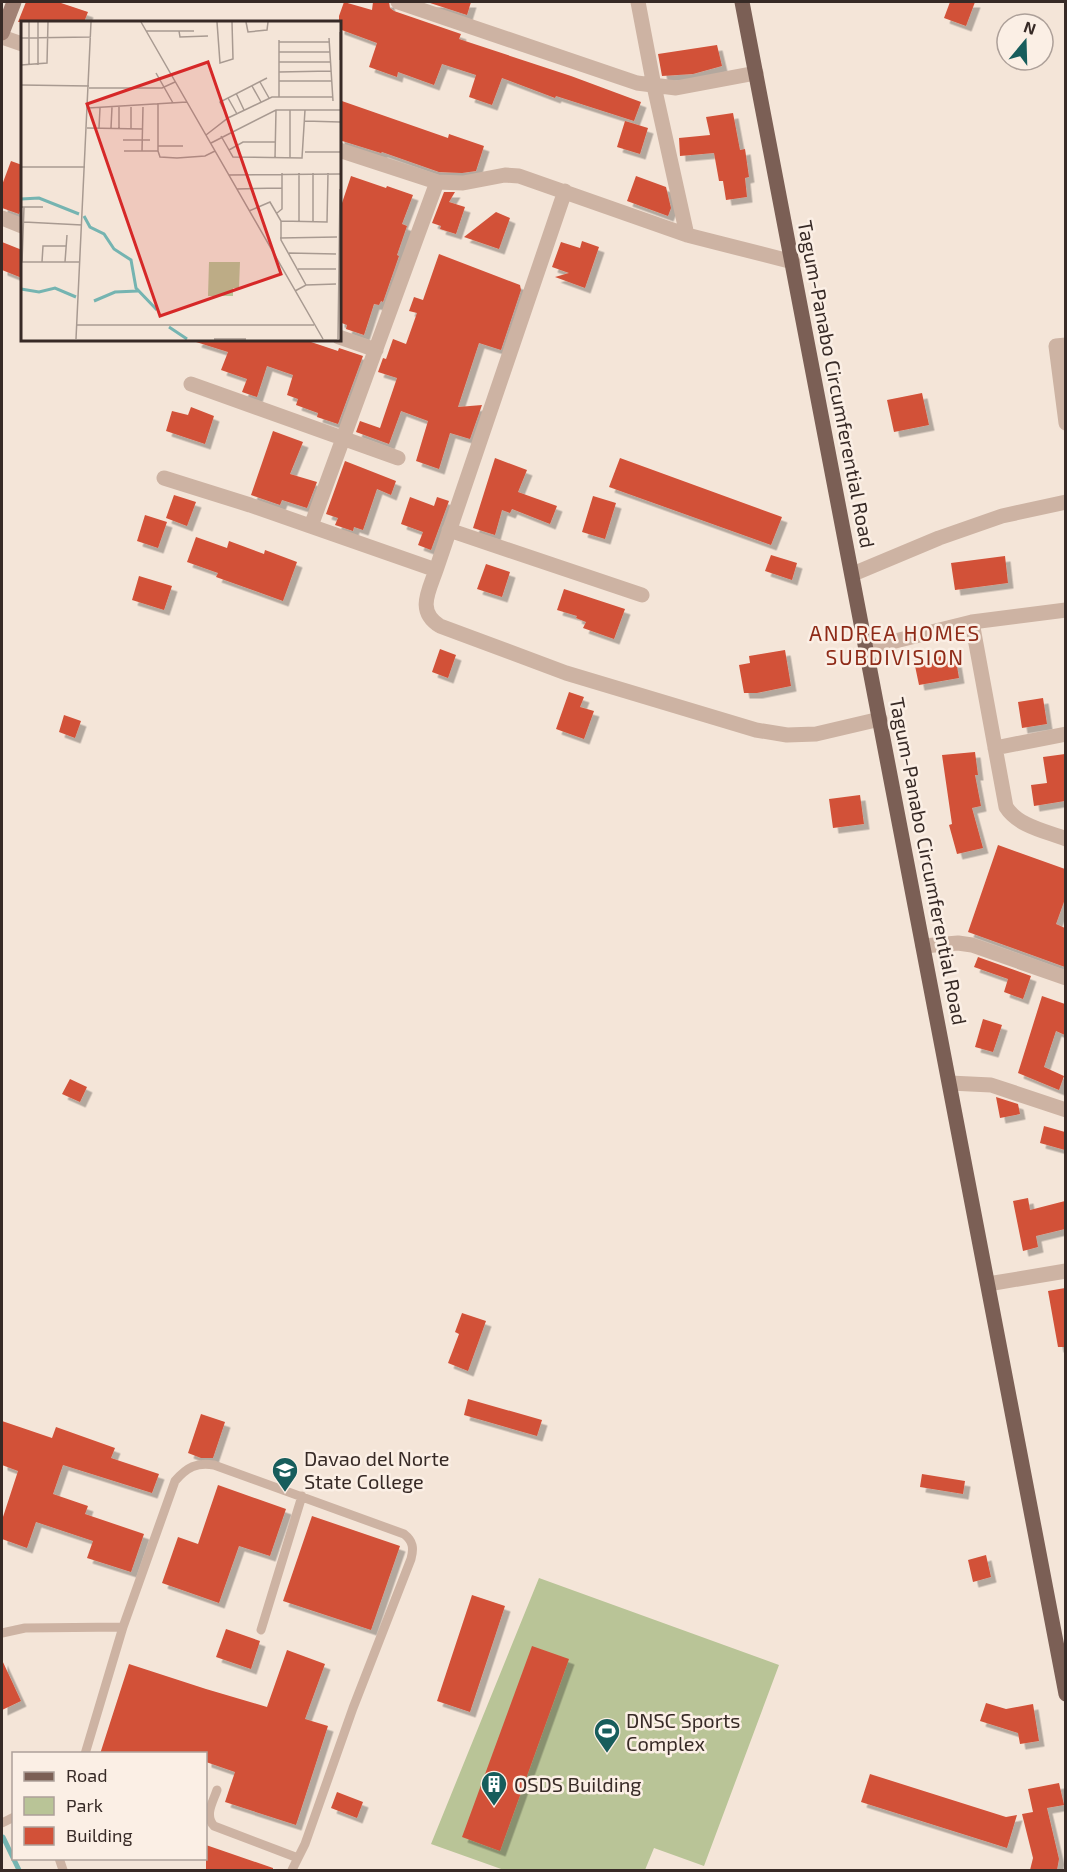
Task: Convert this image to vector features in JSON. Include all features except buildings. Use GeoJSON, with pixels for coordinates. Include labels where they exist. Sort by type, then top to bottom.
{"type":"FeatureCollection","features":[{"type":"Feature","properties":{"kind":"main road"},"geometry":{"type":"LineString","coordinates":[[2,35],[14,2]]}},
{"type":"Feature","properties":{"kind":"main road","name":"Tagum-Panabo Circumferential Road"},"geometry":{"type":"LineString","coordinates":[[742,2],[1065,1694]]}},
{"type":"Feature","properties":{"kind":"street"},"geometry":{"type":"LineString","coordinates":[[398,2],[654,86],[676,88],[756,73]]}},
{"type":"Feature","properties":{"kind":"street"},"geometry":{"type":"LineString","coordinates":[[638,2],[687,235]]}},
{"type":"Feature","properties":{"kind":"street"},"geometry":{"type":"LineString","coordinates":[[2,35],[21,44]]}},
{"type":"Feature","properties":{"kind":"street"},"geometry":{"type":"LineString","coordinates":[[340,153],[437,182],[463,183],[505,175],[519,176],[687,235],[793,262]]}},
{"type":"Feature","properties":{"kind":"street"},"geometry":{"type":"LineString","coordinates":[[311,526],[437,182]]}},
{"type":"Feature","properties":{"kind":"street"},"geometry":{"type":"LineString","coordinates":[[565,191],[426,598],[426,611],[431,621],[566,673],[756,730],[788,735],[816,734],[880,719]]}},
{"type":"Feature","properties":{"kind":"street"},"geometry":{"type":"LineString","coordinates":[[2,218],[21,226]]}},
{"type":"Feature","properties":{"kind":"street"},"geometry":{"type":"LineString","coordinates":[[340,337],[376,350]]}},
{"type":"Feature","properties":{"kind":"street"},"geometry":{"type":"LineString","coordinates":[[1065,345],[1056,346],[1065,423]]}},
{"type":"Feature","properties":{"kind":"street"},"geometry":{"type":"LineString","coordinates":[[190,384],[398,458]]}},
{"type":"Feature","properties":{"kind":"street"},"geometry":{"type":"LineString","coordinates":[[164,478],[436,570]]}},
{"type":"Feature","properties":{"kind":"street"},"geometry":{"type":"LineString","coordinates":[[853,574],[939,538],[1002,516],[1065,502]]}},
{"type":"Feature","properties":{"kind":"street"},"geometry":{"type":"LineString","coordinates":[[449,530],[642,595]]}},
{"type":"Feature","properties":{"kind":"street"},"geometry":{"type":"LineString","coordinates":[[867,648],[972,622],[1065,610]]}},
{"type":"Feature","properties":{"kind":"street"},"geometry":{"type":"LineString","coordinates":[[972,622],[1006,807],[1011,815],[1027,824],[1065,839]]}},
{"type":"Feature","properties":{"kind":"street"},"geometry":{"type":"LineString","coordinates":[[995,748],[1065,734]]}},
{"type":"Feature","properties":{"kind":"street"},"geometry":{"type":"LineString","coordinates":[[923,946],[946,943],[972,945],[1065,978]]}},
{"type":"Feature","properties":{"kind":"street"},"geometry":{"type":"LineString","coordinates":[[950,1083],[991,1085],[1065,1110]]}},
{"type":"Feature","properties":{"kind":"street"},"geometry":{"type":"LineString","coordinates":[[988,1284],[1065,1270]]}},
{"type":"Feature","properties":{"kind":"lane"},"geometry":{"type":"LineString","coordinates":[[86,1752],[123,1627],[175,1480],[184,1470],[202,1463],[214,1465],[404,1534],[410,1538],[413,1550],[292,1870]]}},
{"type":"Feature","properties":{"kind":"lane"},"geometry":{"type":"LineString","coordinates":[[261,1630],[302,1496]]}},
{"type":"Feature","properties":{"kind":"lane"},"geometry":{"type":"LineString","coordinates":[[2,1633],[25,1628],[123,1627]]}},
{"type":"Feature","properties":{"kind":"lane"},"geometry":{"type":"LineString","coordinates":[[217,1790],[208,1816],[214,1826],[298,1858]]}},
{"type":"Feature","properties":{"kind":"green space","name":"DNSC Sports Complex"},"geometry":{"type":"Polygon","coordinates":[[[539,1578],[779,1665],[704,1866],[654,1848],[645,1870],[504,1870],[431,1844],[539,1578]]]}},
{"type":"Feature","properties":{"kind":"waterway"},"geometry":{"type":"LineString","coordinates":[[3,1837],[12,1856]]}},
{"type":"Feature","properties":{"kind":"waterway"},"geometry":{"type":"LineString","coordinates":[[14,1860],[19,1870]]}},
{"type":"Feature","properties":{"kind":"place","name":"Davao del Norte State College"},"geometry":{"type":"Point","coordinates":[285,1493]}},
{"type":"Feature","properties":{"kind":"place","name":"DNSC Sports Complex"},"geometry":{"type":"Point","coordinates":[607,1754]}},
{"type":"Feature","properties":{"kind":"place","name":"OSDS Building"},"geometry":{"type":"Point","coordinates":[494,1807]}},
{"type":"Feature","properties":{"kind":"district","name":"ANDREA HOMES SUBDIVISION"},"geometry":{"type":"Point","coordinates":[895,644]}}]}
